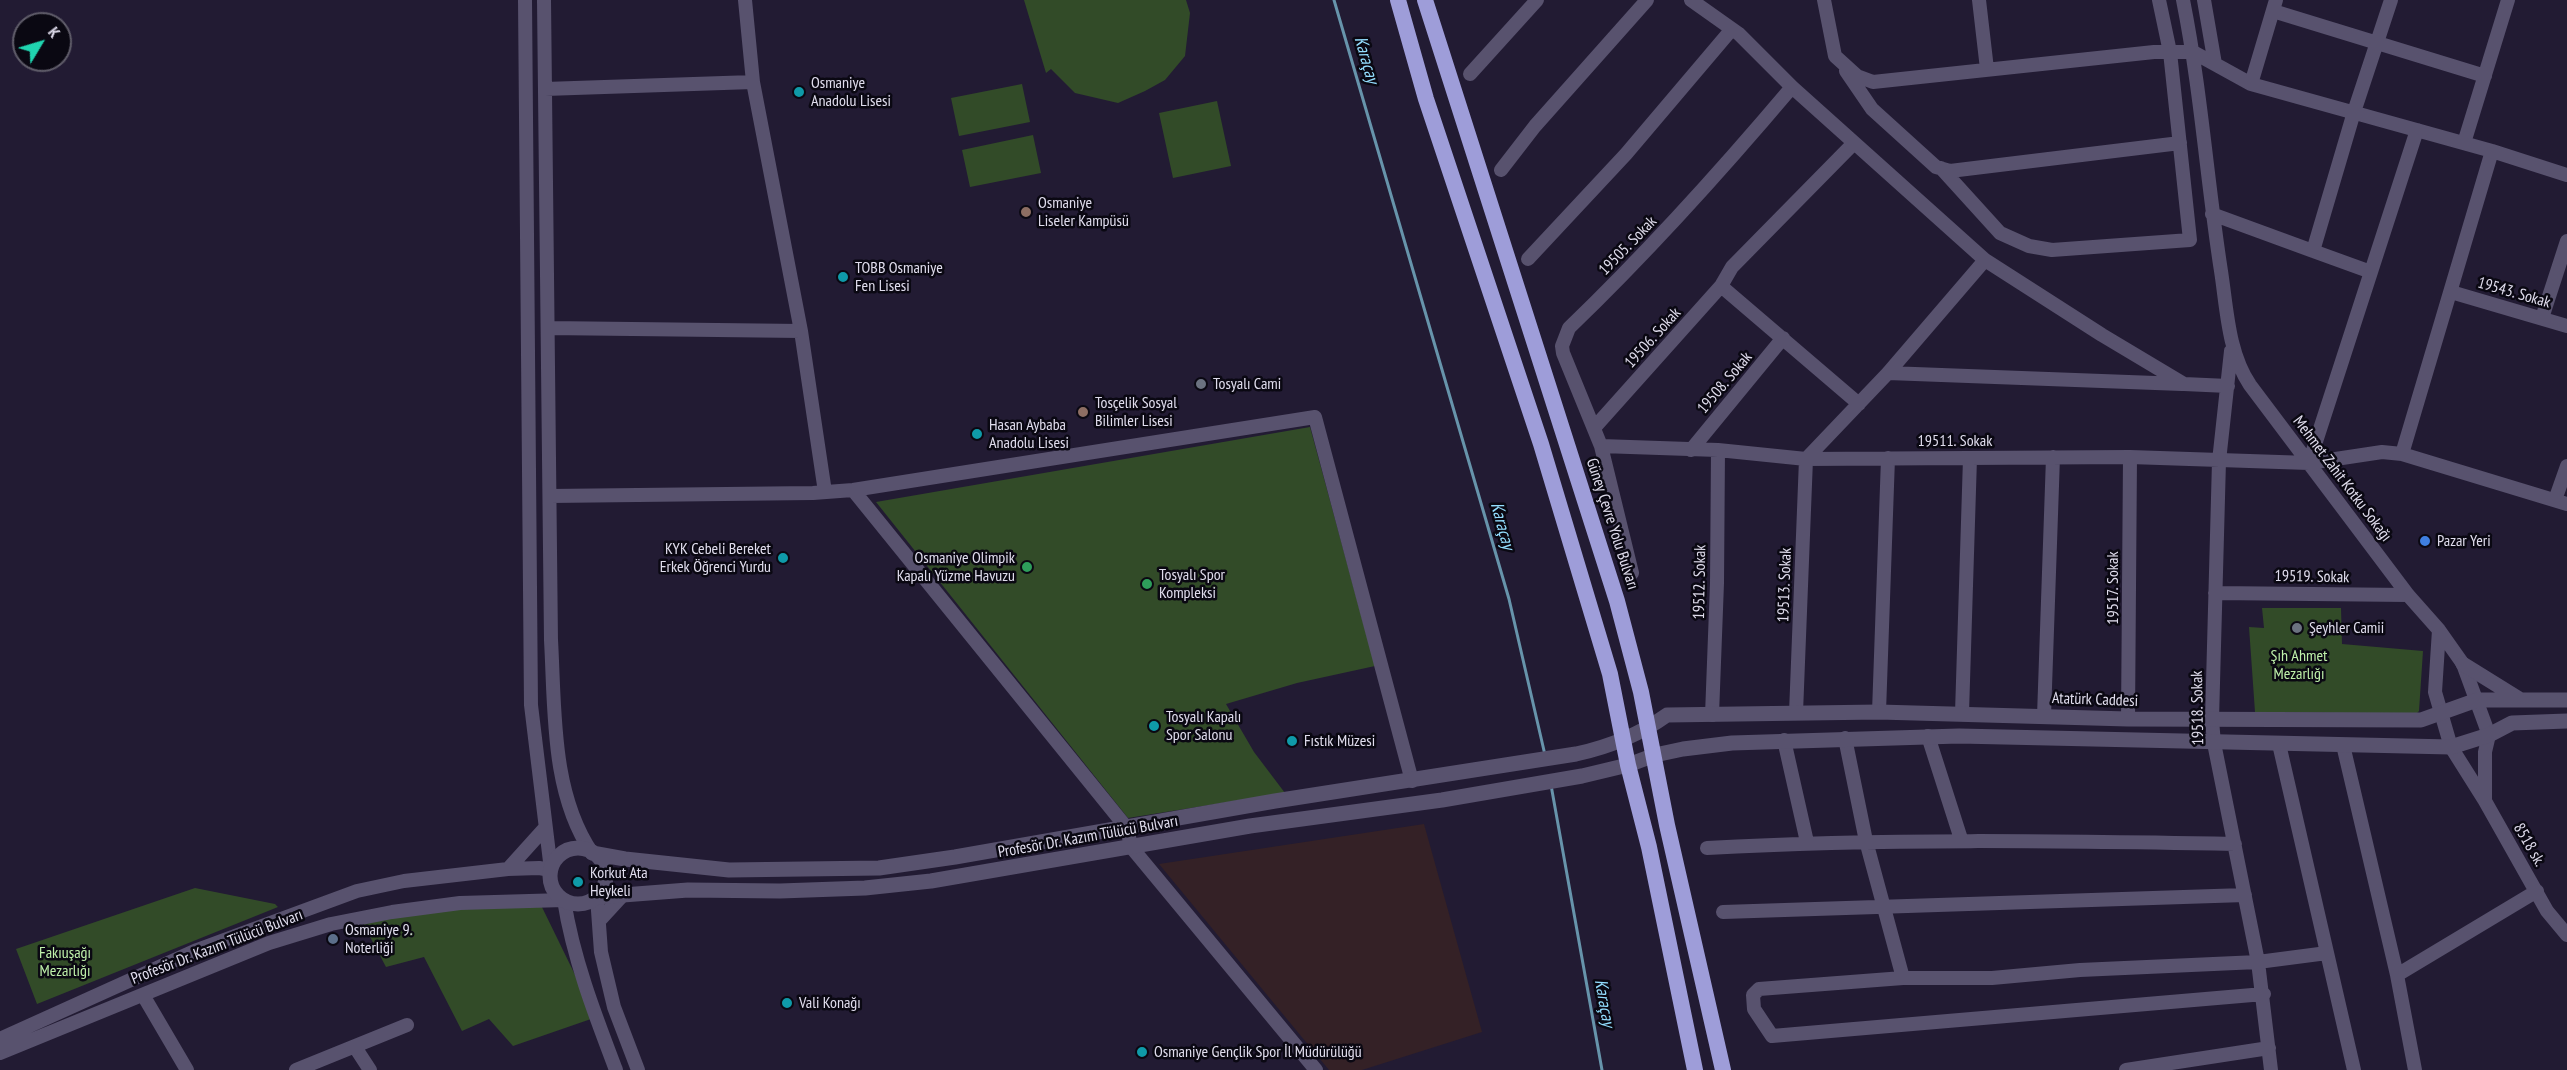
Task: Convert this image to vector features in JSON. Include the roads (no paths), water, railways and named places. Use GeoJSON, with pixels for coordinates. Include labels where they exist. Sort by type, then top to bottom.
{"type":"FeatureCollection","features":[{"type":"Feature","properties":{"kind":"highway"},"geometry":{"type":"LineString","coordinates":[[1398,0],[1426,99],[1540,444],[1610,674],[1628,765],[1649,847],[1695,1070]]}},
{"type":"Feature","properties":{"kind":"highway","name":"Güney Çevre Yolu Bulvarı"},"geometry":{"type":"LineString","coordinates":[[1425,0],[1617,601],[1649,728],[1667,825],[1723,1070]]}},
{"type":"Feature","properties":{"kind":"street"},"geometry":{"type":"LineString","coordinates":[[525,0],[531,693],[534,739],[551,884],[558,896],[564,900],[580,904],[597,897]]}},
{"type":"Feature","properties":{"kind":"street"},"geometry":{"type":"LineString","coordinates":[[544,0],[551,640],[556,734],[570,805],[584,841],[604,866],[606,874],[605,883],[597,897],[601,952],[614,1007],[638,1070]]}},
{"type":"Feature","properties":{"kind":"street"},"geometry":{"type":"LineString","coordinates":[[745,0],[753,82],[801,331],[825,492]]}},
{"type":"Feature","properties":{"kind":"street"},"geometry":{"type":"LineString","coordinates":[[1470,74],[1537,0]]}},
{"type":"Feature","properties":{"kind":"street"},"geometry":{"type":"LineString","coordinates":[[1501,170],[1535,126],[1647,0]]}},
{"type":"Feature","properties":{"kind":"street"},"geometry":{"type":"LineString","coordinates":[[1691,0],[1732,29],[1792,87],[1985,260],[2184,384]]}},
{"type":"Feature","properties":{"kind":"street"},"geometry":{"type":"LineString","coordinates":[[1824,0],[1835,56],[1872,109],[1936,167],[1950,171],[2180,143]]}},
{"type":"Feature","properties":{"kind":"street"},"geometry":{"type":"LineString","coordinates":[[1979,0],[1987,69]]}},
{"type":"Feature","properties":{"kind":"street"},"geometry":{"type":"LineString","coordinates":[[1941,168],[2000,233],[2029,246],[2052,250],[2190,240],[2170,52],[2159,0]]}},
{"type":"Feature","properties":{"kind":"street","name":"Mehmet Zahit Kotku Sokağı"},"geometry":{"type":"LineString","coordinates":[[2183,0],[2193,52],[2212,214],[2232,340],[2233,378],[2309,463],[2408,595],[2439,630],[2463,664],[2489,735]]}},
{"type":"Feature","properties":{"kind":"street"},"geometry":{"type":"LineString","coordinates":[[2204,0],[2215,64]]}},
{"type":"Feature","properties":{"kind":"street"},"geometry":{"type":"LineString","coordinates":[[2313,251],[2354,112],[2391,0]]}},
{"type":"Feature","properties":{"kind":"street"},"geometry":{"type":"LineString","coordinates":[[2464,143],[2507,2],[2492,0]]}},
{"type":"Feature","properties":{"kind":"street"},"geometry":{"type":"LineString","coordinates":[[2251,84],[2274,5],[2377,44],[2485,76]]}},
{"type":"Feature","properties":{"kind":"street"},"geometry":{"type":"LineString","coordinates":[[1528,259],[1626,153],[1732,29]]}},
{"type":"Feature","properties":{"kind":"street"},"geometry":{"type":"LineString","coordinates":[[1835,56],[1857,76],[1873,82],[1987,69],[2170,52],[2193,52],[2251,84],[2492,151],[2567,175]]}},
{"type":"Feature","properties":{"kind":"street"},"geometry":{"type":"LineString","coordinates":[[545,88],[753,82]]}},
{"type":"Feature","properties":{"kind":"street","name":"19505. Sokak"},"geometry":{"type":"LineString","coordinates":[[1632,573],[1601,446],[1562,346],[1569,328],[1651,247],[1792,87]]}},
{"type":"Feature","properties":{"kind":"street"},"geometry":{"type":"LineString","coordinates":[[2309,463],[2417,130]]}},
{"type":"Feature","properties":{"kind":"street","name":"19506. Sokak"},"geometry":{"type":"LineString","coordinates":[[1594,428],[1721,286],[1732,267],[1854,143]]}},
{"type":"Feature","properties":{"kind":"street"},"geometry":{"type":"LineString","coordinates":[[2402,454],[2492,151]]}},
{"type":"Feature","properties":{"kind":"street"},"geometry":{"type":"LineString","coordinates":[[2212,214],[2371,272]]}},
{"type":"Feature","properties":{"kind":"street"},"geometry":{"type":"LineString","coordinates":[[2542,318],[2567,241]]}},
{"type":"Feature","properties":{"kind":"street"},"geometry":{"type":"LineString","coordinates":[[1806,459],[1888,373],[1985,260]]}},
{"type":"Feature","properties":{"kind":"street"},"geometry":{"type":"LineString","coordinates":[[1721,286],[1859,404]]}},
{"type":"Feature","properties":{"kind":"street","name":"19543. Sokak"},"geometry":{"type":"LineString","coordinates":[[2451,292],[2567,326]]}},
{"type":"Feature","properties":{"kind":"street"},"geometry":{"type":"LineString","coordinates":[[548,328],[801,331]]}},
{"type":"Feature","properties":{"kind":"street","name":"19508. Sokak"},"geometry":{"type":"LineString","coordinates":[[1691,450],[1783,338]]}},
{"type":"Feature","properties":{"kind":"street"},"geometry":{"type":"LineString","coordinates":[[1888,373],[2184,384],[2233,378]]}},
{"type":"Feature","properties":{"kind":"street","name":"19518. Sokak"},"geometry":{"type":"LineString","coordinates":[[2233,378],[2219,461],[2212,720],[2214,743],[2264,994],[2271,1070]]}},
{"type":"Feature","properties":{"kind":"street"},"geometry":{"type":"LineString","coordinates":[[550,496],[853,490],[1315,417],[1412,781]]}},
{"type":"Feature","properties":{"kind":"street","name":"19511. Sokak"},"geometry":{"type":"LineString","coordinates":[[1601,446],[1718,450],[1806,459],[2130,457],[2309,463],[2382,452],[2402,454],[2561,502]]}},
{"type":"Feature","properties":{"kind":"street","name":"19512. Sokak"},"geometry":{"type":"LineString","coordinates":[[1712,715],[1718,583],[1718,450]]}},
{"type":"Feature","properties":{"kind":"street"},"geometry":{"type":"LineString","coordinates":[[2044,716],[2053,457]]}},
{"type":"Feature","properties":{"kind":"street","name":"19517. Sokak"},"geometry":{"type":"LineString","coordinates":[[2128,719],[2130,457]]}},
{"type":"Feature","properties":{"kind":"street"},"geometry":{"type":"LineString","coordinates":[[1879,712],[1888,458]]}},
{"type":"Feature","properties":{"kind":"street"},"geometry":{"type":"LineString","coordinates":[[1962,713],[1970,458]]}},
{"type":"Feature","properties":{"kind":"street","name":"19513. Sokak"},"geometry":{"type":"LineString","coordinates":[[1796,713],[1806,459]]}},
{"type":"Feature","properties":{"kind":"street"},"geometry":{"type":"LineString","coordinates":[[2561,502],[2567,466]]}},
{"type":"Feature","properties":{"kind":"street"},"geometry":{"type":"LineString","coordinates":[[853,490],[1126,827],[1132,848],[1316,1070]]}},
{"type":"Feature","properties":{"kind":"street","name":"19519. Sokak"},"geometry":{"type":"LineString","coordinates":[[2215,593],[2408,595]]}},
{"type":"Feature","properties":{"kind":"street","name":"8518 sk."},"geometry":{"type":"LineString","coordinates":[[2439,630],[2435,692],[2451,747],[2485,801],[2547,911],[2567,935]]}},
{"type":"Feature","properties":{"kind":"street"},"geometry":{"type":"LineString","coordinates":[[2463,664],[2521,700]]}},
{"type":"Feature","properties":{"kind":"street","name":"Atatürk Caddesi"},"geometry":{"type":"LineString","coordinates":[[1576,754],[1606,748],[1649,728],[1667,715],[1879,712],[2128,719],[2421,720],[2477,700],[2567,700]]}},
{"type":"Feature","properties":{"kind":"street"},"geometry":{"type":"LineString","coordinates":[[1628,765],[1655,756],[1732,742],[1928,736],[2451,747],[2489,735],[2512,723],[2567,721]]}},
{"type":"Feature","properties":{"kind":"street"},"geometry":{"type":"LineString","coordinates":[[2485,801],[2485,752],[2489,735]]}},
{"type":"Feature","properties":{"kind":"street"},"geometry":{"type":"LineString","coordinates":[[1928,736],[1961,839]]}},
{"type":"Feature","properties":{"kind":"street"},"geometry":{"type":"LineString","coordinates":[[1845,738],[1866,841],[1903,978]]}},
{"type":"Feature","properties":{"kind":"street"},"geometry":{"type":"LineString","coordinates":[[1784,740],[1807,842]]}},
{"type":"Feature","properties":{"kind":"street"},"geometry":{"type":"LineString","coordinates":[[2279,744],[2354,1070]]}},
{"type":"Feature","properties":{"kind":"street"},"geometry":{"type":"LineString","coordinates":[[2343,745],[2397,975],[2415,1070]]}},
{"type":"Feature","properties":{"kind":"street","name":"Profesör Dr. Kazım Tülücü Bulvarı"},"geometry":{"type":"LineString","coordinates":[[592,852],[625,859],[729,870],[879,868],[955,857],[1275,801],[1576,754]]}},
{"type":"Feature","properties":{"kind":"street","name":"Profesör Dr. Kazım Tülücü Bulvarı"},"geometry":{"type":"LineString","coordinates":[[597,897],[688,890],[780,891],[866,888],[942,880],[1250,826],[1442,800],[1582,776],[1628,765]]}},
{"type":"Feature","properties":{"kind":"street"},"geometry":{"type":"LineString","coordinates":[[508,869],[545,828]]}},
{"type":"Feature","properties":{"kind":"street"},"geometry":{"type":"LineString","coordinates":[[1707,848],[1807,842],[1961,839],[2235,844]]}},
{"type":"Feature","properties":{"kind":"street"},"geometry":{"type":"LineString","coordinates":[[550,870],[559,856],[567,851],[584,849],[592,852]]}},
{"type":"Feature","properties":{"kind":"street","name":"Profesör Dr. Kazım Tülücü Bulvarı"},"geometry":{"type":"LineString","coordinates":[[0,1039],[197,950],[357,891],[404,880],[508,869],[550,870]]}},
{"type":"Feature","properties":{"kind":"street"},"geometry":{"type":"LineString","coordinates":[[2397,975],[2537,891]]}},
{"type":"Feature","properties":{"kind":"street"},"geometry":{"type":"LineString","coordinates":[[1723,912],[2245,895]]}},
{"type":"Feature","properties":{"kind":"street"},"geometry":{"type":"LineString","coordinates":[[599,921],[622,896]]}},
{"type":"Feature","properties":{"kind":"street"},"geometry":{"type":"LineString","coordinates":[[564,900],[567,922],[615,1070]]}},
{"type":"Feature","properties":{"kind":"street","name":"Profesör Dr. Kazım Tülücü Bulvarı"},"geometry":{"type":"LineString","coordinates":[[0,1053],[269,943],[331,924],[392,912],[460,903],[564,900]]}},
{"type":"Feature","properties":{"kind":"street"},"geometry":{"type":"LineString","coordinates":[[539,901],[567,922]]}},
{"type":"Feature","properties":{"kind":"street"},"geometry":{"type":"LineString","coordinates":[[2264,994],[1772,1036],[1754,1009],[1753,995],[1759,989],[1903,978],[1992,978],[2080,970],[2258,962],[2327,953]]}},
{"type":"Feature","properties":{"kind":"street"},"geometry":{"type":"LineString","coordinates":[[142,995],[187,1070]]}},
{"type":"Feature","properties":{"kind":"street"},"geometry":{"type":"LineString","coordinates":[[296,1070],[408,1025]]}},
{"type":"Feature","properties":{"kind":"street"},"geometry":{"type":"LineString","coordinates":[[355,1047],[370,1070]]}},
{"type":"Feature","properties":{"kind":"street"},"geometry":{"type":"LineString","coordinates":[[2126,1070],[2269,1048]]}},
{"type":"Feature","properties":{"kind":"waterway","name":"Karaçay"},"geometry":{"type":"LineString","coordinates":[[1334,0],[1509,599],[1545,755]]}},
{"type":"Feature","properties":{"kind":"waterway","name":"Karaçay"},"geometry":{"type":"LineString","coordinates":[[1551,785],[1602,1070]]}},
{"type":"Feature","properties":{"kind":"place","name":"Osmaniye Anadolu Lisesi"},"geometry":{"type":"Point","coordinates":[799,92]}},
{"type":"Feature","properties":{"kind":"place","name":"Osmaniye Liseler Kampüsü"},"geometry":{"type":"Point","coordinates":[1026,212]}},
{"type":"Feature","properties":{"kind":"place","name":"TOBB Osmaniye Fen Lisesi"},"geometry":{"type":"Point","coordinates":[843,277]}},
{"type":"Feature","properties":{"kind":"place","name":"Tosyalı Cami"},"geometry":{"type":"Point","coordinates":[1201,384]}},
{"type":"Feature","properties":{"kind":"place","name":"Tosçelik Sosyal Bilimler Lisesi"},"geometry":{"type":"Point","coordinates":[1083,412]}},
{"type":"Feature","properties":{"kind":"place","name":"Hasan Aybaba Anadolu Lisesi"},"geometry":{"type":"Point","coordinates":[977,434]}},
{"type":"Feature","properties":{"kind":"place","name":"Pazar Yeri"},"geometry":{"type":"Point","coordinates":[2425,541]}},
{"type":"Feature","properties":{"kind":"place","name":"KYK Cebeli Bereket Erkek Öğrenci Yurdu"},"geometry":{"type":"Point","coordinates":[783,558]}},
{"type":"Feature","properties":{"kind":"place","name":"Osmaniye Olimpik Kapalı Yüzme Havuzu"},"geometry":{"type":"Point","coordinates":[1027,567]}},
{"type":"Feature","properties":{"kind":"place","name":"Tosyalı Spor Kompleksi"},"geometry":{"type":"Point","coordinates":[1147,584]}},
{"type":"Feature","properties":{"kind":"place","name":"Şeyhler Camii"},"geometry":{"type":"Point","coordinates":[2297,628]}},
{"type":"Feature","properties":{"kind":"place","name":"Tosyalı Kapalı Spor Salonu"},"geometry":{"type":"Point","coordinates":[1154,726]}},
{"type":"Feature","properties":{"kind":"place","name":"Fıstık Müzesi"},"geometry":{"type":"Point","coordinates":[1292,741]}},
{"type":"Feature","properties":{"kind":"place","name":"Korkut Ata Heykeli"},"geometry":{"type":"Point","coordinates":[578,882]}},
{"type":"Feature","properties":{"kind":"place","name":"Osmaniye 9. Noterliği"},"geometry":{"type":"Point","coordinates":[333,939]}},
{"type":"Feature","properties":{"kind":"place","name":"Vali Konağı"},"geometry":{"type":"Point","coordinates":[787,1003]}},
{"type":"Feature","properties":{"kind":"place","name":"Osmaniye Gençlik Spor İl Müdürülüğü"},"geometry":{"type":"Point","coordinates":[1142,1052]}},
{"type":"Feature","properties":{"kind":"park label","name":"Şıh Ahmet Mezarlığı"},"geometry":{"type":"Point","coordinates":[2299,665]}},
{"type":"Feature","properties":{"kind":"park label","name":"Fakıuşağı Mezarlığı"},"geometry":{"type":"Point","coordinates":[65,962]}}]}
